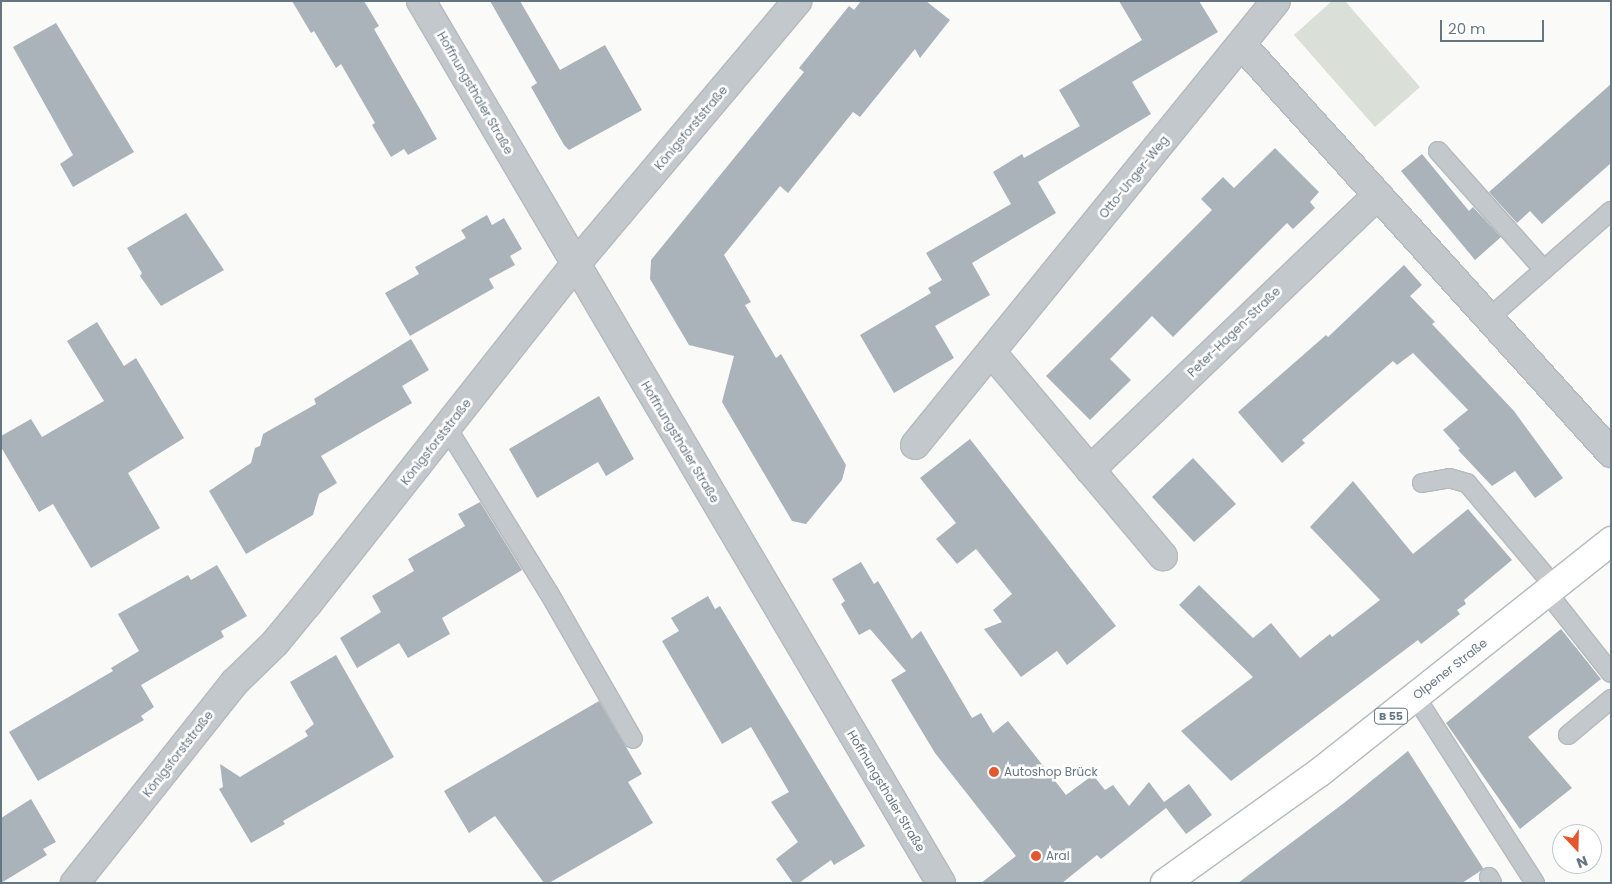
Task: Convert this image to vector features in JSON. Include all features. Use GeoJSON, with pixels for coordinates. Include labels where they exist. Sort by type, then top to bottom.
{"type":"FeatureCollection","features":[{"type":"Feature","properties":{"kind":"main road","name":"Olpener Straße"},"geometry":{"type":"LineString","coordinates":[[1166,883],[1320,772],[1611,541]]}},
{"type":"Feature","properties":{"kind":"street","name":"Hoffnungsthaler Straße"},"geometry":{"type":"LineString","coordinates":[[421,1],[941,883]]}},
{"type":"Feature","properties":{"kind":"street","name":"Königsforststraße"},"geometry":{"type":"LineString","coordinates":[[75,883],[234,683],[274,643],[297,616],[448,428],[575,265],[796,1]]}},
{"type":"Feature","properties":{"kind":"street","name":"Otto-Unger-Weg"},"geometry":{"type":"LineString","coordinates":[[915,444],[1276,1]]}},
{"type":"Feature","properties":{"kind":"street"},"geometry":{"type":"LineString","coordinates":[[1242,45],[1611,453]]}},
{"type":"Feature","properties":{"kind":"street","name":"Peter-Hagen-Straße"},"geometry":{"type":"LineString","coordinates":[[1090,470],[1378,195]]}},
{"type":"Feature","properties":{"kind":"street"},"geometry":{"type":"LineString","coordinates":[[991,352],[1163,556]]}},
{"type":"Feature","properties":{"kind":"lane"},"geometry":{"type":"LineString","coordinates":[[1438,151],[1544,270]]}},
{"type":"Feature","properties":{"kind":"lane"},"geometry":{"type":"LineString","coordinates":[[1489,318],[1611,212]]}},
{"type":"Feature","properties":{"kind":"lane"},"geometry":{"type":"LineString","coordinates":[[448,428],[544,585],[633,739]]}},
{"type":"Feature","properties":{"kind":"lane"},"geometry":{"type":"LineString","coordinates":[[1422,483],[1449,478],[1467,483],[1550,589],[1611,673]]}},
{"type":"Feature","properties":{"kind":"lane"},"geometry":{"type":"LineString","coordinates":[[1415,696],[1535,883]]}},
{"type":"Feature","properties":{"kind":"lane"},"geometry":{"type":"LineString","coordinates":[[1568,735],[1611,699]]}},
{"type":"Feature","properties":{"kind":"shaded area"},"geometry":{"type":"Polygon","coordinates":[[[1332,1],[1345,1],[1420,87],[1375,127],[1294,35],[1332,1]]]}},
{"type":"Feature","properties":{"kind":"building"},"geometry":{"type":"Polygon","coordinates":[[[292,1],[364,1],[379,26],[374,29],[437,139],[408,155],[404,149],[391,157],[372,125],[375,123],[341,64],[336,68],[314,31],[311,33],[292,1]]]}},
{"type":"Feature","properties":{"kind":"building"},"geometry":{"type":"Polygon","coordinates":[[[490,1],[520,1],[560,70],[605,45],[642,110],[569,150],[564,145],[531,87],[537,83],[490,1]]]}},
{"type":"Feature","properties":{"kind":"building"},"geometry":{"type":"Polygon","coordinates":[[[861,1],[926,1],[950,20],[920,58],[915,49],[860,117],[853,112],[788,193],[780,186],[724,255],[751,302],[745,305],[776,358],[781,354],[846,465],[842,480],[806,524],[792,521],[722,402],[734,356],[689,345],[650,279],[651,260],[804,72],[799,68],[849,6],[854,10],[861,1]]]}},
{"type":"Feature","properties":{"kind":"building"},"geometry":{"type":"Polygon","coordinates":[[[1119,1],[1199,1],[1218,32],[1132,82],[1151,114],[1038,182],[1056,213],[972,263],[990,295],[935,326],[954,358],[894,393],[860,335],[931,293],[928,288],[942,280],[926,253],[1011,204],[993,172],[1022,154],[1024,158],[1080,126],[1059,90],[1142,40],[1119,1]]]}},
{"type":"Feature","properties":{"kind":"building"},"geometry":{"type":"Polygon","coordinates":[[[56,23],[134,152],[73,187],[60,164],[73,155],[13,47],[56,23]]]}},
{"type":"Feature","properties":{"kind":"building"},"geometry":{"type":"Polygon","coordinates":[[[1611,84],[1611,163],[1542,224],[1530,211],[1517,223],[1489,192],[1611,84]]]}},
{"type":"Feature","properties":{"kind":"building"},"geometry":{"type":"Polygon","coordinates":[[[1275,148],[1319,192],[1310,202],[1315,208],[1293,229],[1287,223],[1173,337],[1152,316],[1110,359],[1131,380],[1090,420],[1046,376],[1212,210],[1201,199],[1223,177],[1234,188],[1275,148]]]}},
{"type":"Feature","properties":{"kind":"building"},"geometry":{"type":"Polygon","coordinates":[[[1422,154],[1469,211],[1473,207],[1501,237],[1475,260],[1401,171],[1422,154]]]}},
{"type":"Feature","properties":{"kind":"building"},"geometry":{"type":"Polygon","coordinates":[[[186,213],[224,270],[161,306],[140,276],[142,273],[127,248],[186,213]]]}},
{"type":"Feature","properties":{"kind":"building"},"geometry":{"type":"Polygon","coordinates":[[[487,215],[492,225],[504,218],[522,249],[510,256],[515,265],[489,279],[494,288],[410,336],[385,293],[419,274],[415,267],[466,238],[461,230],[487,215]]]}},
{"type":"Feature","properties":{"kind":"building"},"geometry":{"type":"Polygon","coordinates":[[[1404,265],[1422,285],[1410,296],[1435,322],[1432,324],[1514,411],[1563,478],[1535,498],[1515,471],[1492,486],[1458,450],[1460,449],[1443,430],[1468,410],[1413,353],[1397,365],[1393,361],[1302,440],[1305,443],[1282,463],[1238,412],[1326,335],[1328,337],[1404,265]]]}},
{"type":"Feature","properties":{"kind":"building"},"geometry":{"type":"Polygon","coordinates":[[[97,322],[124,366],[136,358],[184,438],[128,473],[160,528],[91,568],[53,504],[39,512],[1,447],[1,436],[31,419],[42,437],[104,401],[67,341],[97,322]]]}},
{"type":"Feature","properties":{"kind":"building"},"geometry":{"type":"Polygon","coordinates":[[[411,339],[429,370],[402,386],[412,403],[321,456],[337,483],[319,494],[313,515],[246,554],[209,491],[251,463],[255,448],[260,446],[263,434],[316,404],[314,399],[411,339]]]}},
{"type":"Feature","properties":{"kind":"building"},"geometry":{"type":"Polygon","coordinates":[[[599,396],[634,459],[606,476],[598,462],[537,498],[509,449],[599,396]]]}},
{"type":"Feature","properties":{"kind":"building"},"geometry":{"type":"Polygon","coordinates":[[[970,439],[1116,626],[1067,665],[1057,651],[1021,677],[984,629],[1002,622],[993,610],[1012,594],[976,549],[957,564],[936,539],[956,523],[920,478],[970,439]]]}},
{"type":"Feature","properties":{"kind":"building"},"geometry":{"type":"Polygon","coordinates":[[[1193,458],[1236,504],[1194,542],[1152,497],[1193,458]]]}},
{"type":"Feature","properties":{"kind":"building"},"geometry":{"type":"Polygon","coordinates":[[[1353,481],[1413,554],[1468,509],[1512,560],[1464,600],[1466,604],[1457,610],[1460,614],[1421,644],[1418,640],[1231,781],[1181,731],[1253,677],[1179,605],[1199,585],[1253,638],[1271,623],[1300,658],[1330,634],[1332,637],[1380,600],[1310,527],[1353,481]]]}},
{"type":"Feature","properties":{"kind":"building"},"geometry":{"type":"Polygon","coordinates":[[[480,502],[522,570],[442,618],[450,634],[408,658],[399,643],[357,668],[340,638],[381,612],[372,596],[414,571],[408,559],[465,526],[458,514],[480,502]]]}},
{"type":"Feature","properties":{"kind":"building"},"geometry":{"type":"Polygon","coordinates":[[[861,562],[874,584],[878,581],[912,639],[921,631],[972,718],[981,713],[993,733],[1008,721],[1066,795],[1093,775],[1105,790],[1113,785],[1129,806],[1149,782],[1164,802],[1189,784],[1212,815],[1186,834],[1166,808],[1101,859],[1097,855],[1062,883],[981,883],[1016,856],[935,753],[891,680],[906,671],[870,629],[859,635],[841,604],[845,601],[832,579],[861,562]]]}},
{"type":"Feature","properties":{"kind":"building"},"geometry":{"type":"Polygon","coordinates":[[[217,565],[247,616],[221,631],[224,637],[141,685],[154,707],[141,716],[144,720],[38,781],[9,732],[113,671],[111,668],[139,651],[118,614],[188,575],[191,580],[217,565]]]}},
{"type":"Feature","properties":{"kind":"building"},"geometry":{"type":"Polygon","coordinates":[[[708,596],[715,609],[720,606],[865,846],[834,865],[831,860],[799,883],[793,883],[776,859],[798,842],[771,802],[789,792],[751,727],[722,744],[662,641],[679,631],[671,618],[708,596]]]}},
{"type":"Feature","properties":{"kind":"building"},"geometry":{"type":"Polygon","coordinates":[[[1561,629],[1601,679],[1528,737],[1572,788],[1520,829],[1446,723],[1561,629]]]}},
{"type":"Feature","properties":{"kind":"building"},"geometry":{"type":"Polygon","coordinates":[[[336,655],[394,757],[283,821],[285,824],[251,843],[219,789],[223,787],[220,764],[240,777],[308,736],[305,731],[314,724],[290,682],[336,655]]]}},
{"type":"Feature","properties":{"kind":"building"},"geometry":{"type":"Polygon","coordinates":[[[599,701],[642,774],[628,782],[653,823],[549,883],[544,883],[495,816],[469,833],[444,791],[599,701]]]}},
{"type":"Feature","properties":{"kind":"building"},"geometry":{"type":"Polygon","coordinates":[[[1408,751],[1483,868],[1482,870],[1462,883],[1238,883],[1344,803],[1408,751]]]}},
{"type":"Feature","properties":{"kind":"building"},"geometry":{"type":"Polygon","coordinates":[[[31,799],[56,842],[43,849],[47,855],[1,883],[1,818],[31,799]]]}},
{"type":"Feature","properties":{"kind":"place","name":"Autoshop Brück"},"geometry":{"type":"Point","coordinates":[994,772]}},
{"type":"Feature","properties":{"kind":"place","name":"Aral"},"geometry":{"type":"Point","coordinates":[1036,856]}}]}
